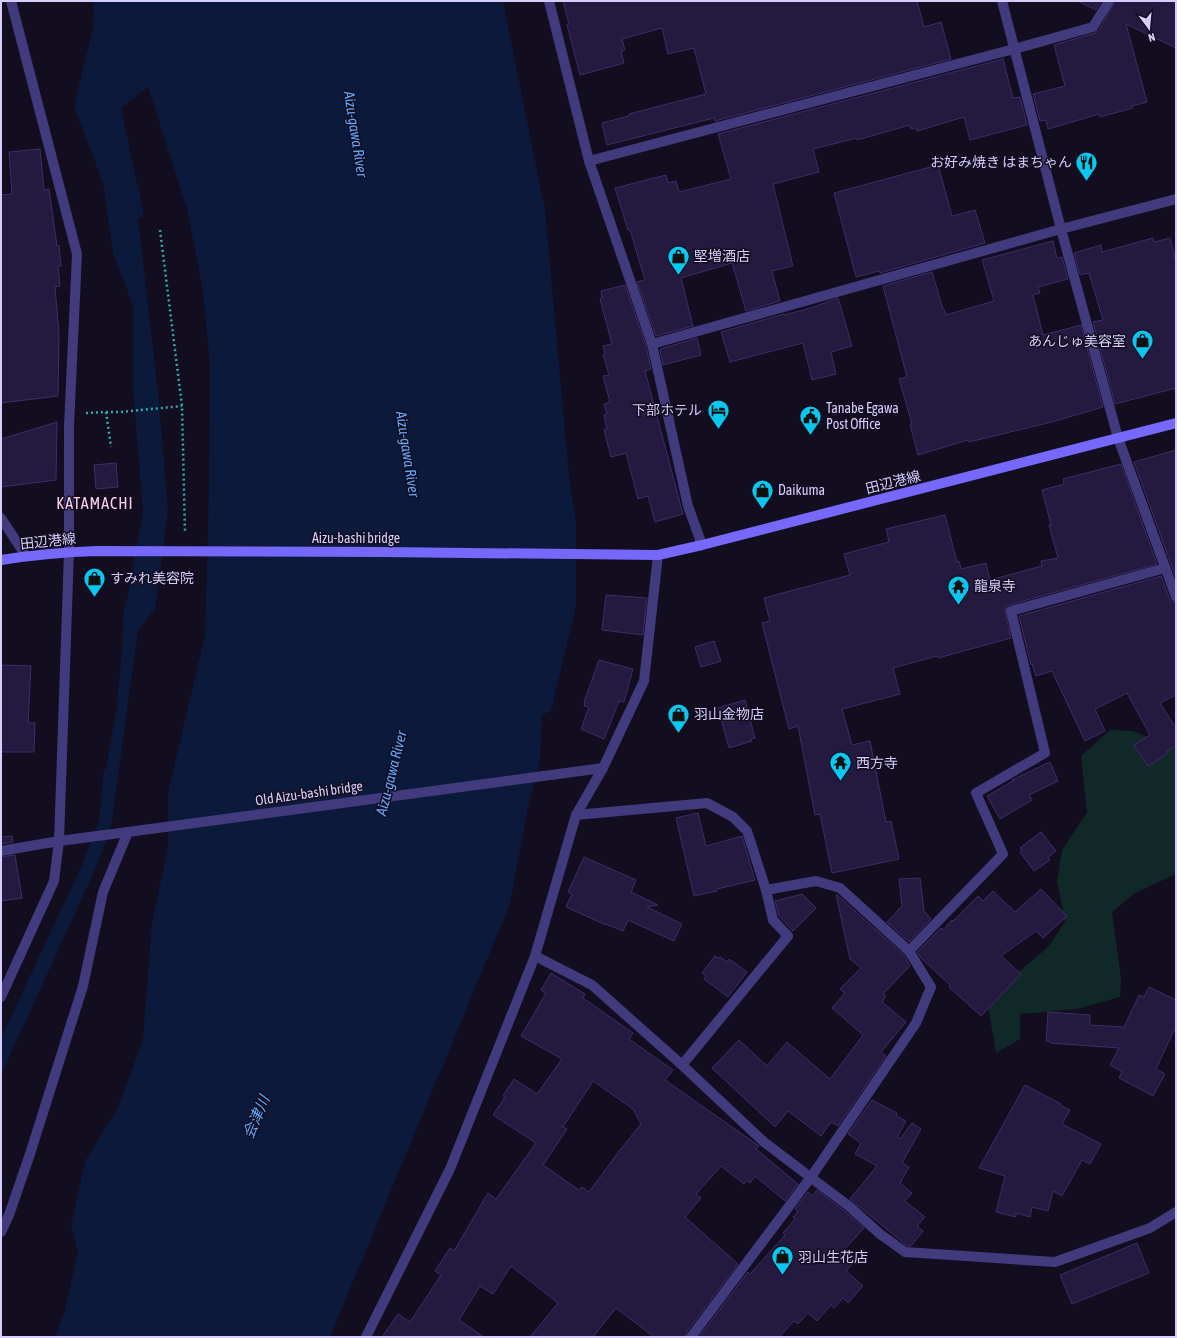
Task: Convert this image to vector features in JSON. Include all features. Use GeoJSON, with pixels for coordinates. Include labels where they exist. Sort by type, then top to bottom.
{"type":"FeatureCollection","features":[{"type":"Feature","properties":{"kind":"main road","name":"田辺港線"},"geometry":{"type":"LineString","coordinates":[[616,555],[658,555],[702,545],[1176,424]]}},
{"type":"Feature","properties":{"kind":"main road","name":"田辺港線"},"geometry":{"type":"LineString","coordinates":[[1,560],[26,556],[97,551]]}},
{"type":"Feature","properties":{"kind":"main road","name":"Aizu-bashi bridge"},"geometry":{"type":"LineString","coordinates":[[97,551],[384,552],[616,555]]}},
{"type":"Feature","properties":{"kind":"street"},"geometry":{"type":"LineString","coordinates":[[1,997],[54,881],[59,841],[69,552],[70,414],[77,254],[11,1]]}},
{"type":"Feature","properties":{"kind":"street"},"geometry":{"type":"LineString","coordinates":[[549,1],[589,161],[652,344],[688,506],[702,545]]}},
{"type":"Feature","properties":{"kind":"street"},"geometry":{"type":"LineString","coordinates":[[1002,1],[1061,229],[1118,438],[1176,597]]}},
{"type":"Feature","properties":{"kind":"street"},"geometry":{"type":"LineString","coordinates":[[589,161],[1093,27],[1109,1]]}},
{"type":"Feature","properties":{"kind":"street"},"geometry":{"type":"LineString","coordinates":[[652,344],[1061,229],[1176,199]]}},
{"type":"Feature","properties":{"kind":"street"},"geometry":{"type":"LineString","coordinates":[[1,518],[26,556]]}},
{"type":"Feature","properties":{"kind":"street"},"geometry":{"type":"LineString","coordinates":[[366,1337],[450,1169],[535,956],[576,815],[603,768],[644,681],[658,555]]}},
{"type":"Feature","properties":{"kind":"street"},"geometry":{"type":"LineString","coordinates":[[908,951],[1003,854],[976,793],[1045,753],[1011,611],[1166,568]]}},
{"type":"Feature","properties":{"kind":"street","name":"Old Aizu-bashi bridge"},"geometry":{"type":"LineString","coordinates":[[1,851],[59,841],[603,768]]}},
{"type":"Feature","properties":{"kind":"street"},"geometry":{"type":"LineString","coordinates":[[576,815],[707,803],[733,817],[747,831],[766,890],[773,920],[788,936],[682,1065]]}},
{"type":"Feature","properties":{"kind":"street"},"geometry":{"type":"LineString","coordinates":[[1,1232],[9,1215],[30,1154],[83,986],[103,892],[128,832]]}},
{"type":"Feature","properties":{"kind":"street"},"geometry":{"type":"LineString","coordinates":[[691,1337],[811,1177],[916,1023],[931,987],[908,951],[840,888],[816,882],[766,890]]}},
{"type":"Feature","properties":{"kind":"street"},"geometry":{"type":"LineString","coordinates":[[535,956],[592,985],[682,1065],[764,1142],[811,1177],[880,1234],[905,1252],[1055,1262],[1150,1228],[1176,1212]]}},
{"type":"Feature","properties":{"kind":"path"},"geometry":{"type":"LineString","coordinates":[[160,230],[182,406],[186,552]]}},
{"type":"Feature","properties":{"kind":"path"},"geometry":{"type":"LineString","coordinates":[[70,414],[121,412],[182,406]]}},
{"type":"Feature","properties":{"kind":"path"},"geometry":{"type":"LineString","coordinates":[[106,412],[111,447]]}},
{"type":"Feature","properties":{"kind":"green space"},"geometry":{"type":"Polygon","coordinates":[[[1110,730],[1133,731],[1176,749],[1176,874],[1135,893],[1112,912],[1121,978],[1120,997],[1077,1009],[1020,1014],[1020,1039],[996,1053],[987,999],[1048,947],[1065,922],[1057,881],[1062,850],[1087,812],[1081,756],[1110,730]]]}},
{"type":"Feature","properties":{"kind":"water"},"geometry":{"type":"Polygon","coordinates":[[[94,1],[503,1],[545,210],[569,476],[576,522],[576,606],[551,711],[542,715],[540,763],[528,806],[510,904],[330,1337],[55,1337],[64,1314],[78,1252],[71,1226],[85,1161],[117,1110],[143,1039],[152,922],[168,848],[168,793],[205,635],[209,490],[210,365],[203,291],[187,209],[148,87],[121,108],[144,216],[138,218],[159,401],[168,511],[155,609],[138,630],[111,827],[98,863],[1,1075],[1,1038],[83,863],[99,820],[104,770],[106,769],[116,712],[122,652],[123,615],[143,512],[133,389],[133,306],[113,253],[103,183],[74,106],[93,28],[94,1]]]}},
{"type":"Feature","properties":{"kind":"building"},"geometry":{"type":"Polygon","coordinates":[[[563,1],[917,1],[924,27],[941,22],[951,59],[715,121],[714,118],[607,145],[602,123],[629,116],[629,114],[706,94],[694,48],[668,54],[662,28],[622,39],[625,50],[621,52],[624,63],[580,75],[567,25],[569,24],[563,1]]]}},
{"type":"Feature","properties":{"kind":"building"},"geometry":{"type":"Polygon","coordinates":[[[1078,1],[1101,1],[1096,10],[1078,1]]]}},
{"type":"Feature","properties":{"kind":"building"},"geometry":{"type":"Polygon","coordinates":[[[1115,1],[1176,1],[1176,48],[1126,24],[1147,102],[1132,106],[1133,108],[1100,117],[1099,114],[1048,129],[1046,120],[1040,121],[1033,94],[1065,86],[1054,45],[1095,33],[1099,30],[1115,1]]]}},
{"type":"Feature","properties":{"kind":"building"},"geometry":{"type":"Polygon","coordinates":[[[1003,59],[1013,98],[1020,97],[1027,125],[970,140],[964,117],[917,131],[916,128],[911,129],[910,125],[857,140],[857,138],[813,149],[819,172],[773,184],[793,266],[772,271],[780,301],[746,311],[732,263],[681,278],[693,326],[656,336],[637,282],[645,280],[630,230],[628,230],[615,188],[666,175],[668,183],[676,181],[679,192],[731,179],[718,134],[1003,59]]]}},
{"type":"Feature","properties":{"kind":"building"},"geometry":{"type":"Polygon","coordinates":[[[40,149],[44,190],[49,189],[57,246],[59,245],[61,266],[58,266],[60,286],[55,287],[59,334],[58,396],[1,403],[1,195],[12,194],[9,152],[40,149]]]}},
{"type":"Feature","properties":{"kind":"building"},"geometry":{"type":"Polygon","coordinates":[[[938,165],[952,216],[975,210],[985,243],[880,273],[879,271],[856,277],[834,193],[938,165]]]}},
{"type":"Feature","properties":{"kind":"building"},"geometry":{"type":"Polygon","coordinates":[[[1153,238],[1154,242],[1170,238],[1176,262],[1176,388],[1115,404],[1093,322],[1103,320],[1089,273],[1080,275],[1074,253],[1101,245],[1102,252],[1153,238]]]}},
{"type":"Feature","properties":{"kind":"building"},"geometry":{"type":"Polygon","coordinates":[[[1053,241],[1057,258],[1062,257],[1068,279],[1038,287],[1040,293],[1033,295],[1043,335],[1081,325],[1103,407],[1052,422],[969,442],[968,440],[918,455],[910,424],[912,424],[899,379],[907,377],[883,286],[932,272],[946,315],[994,301],[982,260],[1053,241]]]}},
{"type":"Feature","properties":{"kind":"building"},"geometry":{"type":"Polygon","coordinates":[[[625,285],[646,346],[651,369],[645,371],[683,514],[655,522],[648,496],[638,499],[626,453],[611,457],[604,430],[607,429],[604,415],[607,414],[604,404],[610,402],[603,376],[609,375],[603,355],[605,354],[603,346],[612,344],[600,299],[602,298],[601,291],[625,285]]]}},
{"type":"Feature","properties":{"kind":"building"},"geometry":{"type":"Polygon","coordinates":[[[838,298],[852,346],[831,352],[836,374],[812,380],[803,343],[730,362],[721,332],[811,308],[838,298]]]}},
{"type":"Feature","properties":{"kind":"building"},"geometry":{"type":"Polygon","coordinates":[[[697,338],[701,355],[663,365],[660,349],[697,338]]]}},
{"type":"Feature","properties":{"kind":"building"},"geometry":{"type":"Polygon","coordinates":[[[57,422],[56,480],[1,487],[1,439],[57,422]]]}},
{"type":"Feature","properties":{"kind":"building"},"geometry":{"type":"Polygon","coordinates":[[[1176,450],[1176,578],[1134,462],[1176,450]]]}},
{"type":"Feature","properties":{"kind":"building"},"geometry":{"type":"Polygon","coordinates":[[[116,463],[118,487],[96,489],[94,465],[116,463]]]}},
{"type":"Feature","properties":{"kind":"building"},"geometry":{"type":"Polygon","coordinates":[[[1121,464],[1157,564],[1009,605],[1006,607],[1005,612],[1011,638],[938,658],[937,656],[893,668],[900,694],[842,709],[852,745],[870,741],[886,822],[891,821],[899,859],[832,873],[820,814],[815,815],[798,726],[789,729],[762,623],[770,621],[764,598],[850,575],[844,554],[889,542],[886,529],[945,515],[957,562],[959,561],[961,569],[986,563],[990,580],[1042,566],[1041,561],[1058,558],[1049,525],[1051,525],[1042,490],[1064,484],[1063,479],[1121,464]]]}},
{"type":"Feature","properties":{"kind":"building"},"geometry":{"type":"Polygon","coordinates":[[[1161,576],[1170,600],[1176,603],[1176,695],[1160,703],[1176,728],[1176,746],[1166,752],[1167,754],[1148,766],[1134,745],[1150,735],[1127,693],[1095,709],[1105,731],[1085,741],[1052,671],[1036,676],[1032,664],[1031,665],[1019,616],[1161,576]]]}},
{"type":"Feature","properties":{"kind":"building"},"geometry":{"type":"Polygon","coordinates":[[[606,595],[647,598],[643,635],[602,630],[606,595]]]}},
{"type":"Feature","properties":{"kind":"building"},"geometry":{"type":"Polygon","coordinates":[[[714,641],[721,661],[701,667],[695,647],[714,641]]]}},
{"type":"Feature","properties":{"kind":"building"},"geometry":{"type":"Polygon","coordinates":[[[599,660],[633,669],[624,702],[619,701],[604,739],[581,729],[589,707],[584,706],[584,702],[599,660]]]}},
{"type":"Feature","properties":{"kind":"building"},"geometry":{"type":"Polygon","coordinates":[[[1,665],[31,666],[28,723],[35,723],[34,752],[1,752],[1,665]]]}},
{"type":"Feature","properties":{"kind":"building"},"geometry":{"type":"Polygon","coordinates":[[[745,700],[755,738],[751,739],[752,741],[729,748],[718,708],[745,700]]]}},
{"type":"Feature","properties":{"kind":"building"},"geometry":{"type":"Polygon","coordinates":[[[1050,762],[1058,781],[1029,795],[1032,800],[1000,819],[987,796],[1013,781],[1012,780],[1050,762]]]}},
{"type":"Feature","properties":{"kind":"building"},"geometry":{"type":"Polygon","coordinates":[[[698,813],[706,846],[742,836],[755,880],[694,896],[676,818],[698,813]]]}},
{"type":"Feature","properties":{"kind":"building"},"geometry":{"type":"Polygon","coordinates":[[[1041,832],[1056,851],[1048,857],[1050,860],[1034,871],[1020,852],[1022,850],[1020,848],[1041,832]]]}},
{"type":"Feature","properties":{"kind":"building"},"geometry":{"type":"Polygon","coordinates":[[[12,836],[13,842],[1,844],[1,837],[12,836]]]}},
{"type":"Feature","properties":{"kind":"building"},"geometry":{"type":"Polygon","coordinates":[[[15,855],[22,898],[1,901],[1,857],[15,855]]]}},
{"type":"Feature","properties":{"kind":"building"},"geometry":{"type":"Polygon","coordinates":[[[584,857],[636,880],[631,892],[658,905],[647,907],[682,924],[674,941],[628,920],[623,931],[566,907],[572,894],[568,892],[584,857]]]}},
{"type":"Feature","properties":{"kind":"building"},"geometry":{"type":"Polygon","coordinates":[[[920,878],[924,911],[931,919],[909,942],[887,922],[902,906],[899,879],[920,878]]]}},
{"type":"Feature","properties":{"kind":"building"},"geometry":{"type":"Polygon","coordinates":[[[1041,889],[1067,916],[1043,938],[1036,931],[1001,956],[1021,974],[981,1016],[949,987],[950,985],[921,958],[917,952],[941,928],[943,930],[952,920],[953,921],[978,896],[983,901],[993,891],[1015,912],[1041,889]]]}},
{"type":"Feature","properties":{"kind":"building"},"geometry":{"type":"Polygon","coordinates":[[[802,894],[816,908],[793,931],[779,916],[775,901],[802,894]]]}},
{"type":"Feature","properties":{"kind":"building"},"geometry":{"type":"Polygon","coordinates":[[[836,894],[904,955],[910,966],[883,994],[886,996],[882,1002],[906,1022],[881,1052],[886,1056],[838,1126],[831,1122],[821,1136],[788,1111],[775,1127],[712,1068],[739,1040],[767,1066],[787,1042],[830,1079],[863,1035],[832,1008],[845,993],[840,989],[861,968],[850,959],[836,894]]]}},
{"type":"Feature","properties":{"kind":"building"},"geometry":{"type":"Polygon","coordinates":[[[715,956],[720,957],[727,962],[729,959],[747,972],[728,997],[704,979],[706,976],[702,973],[715,956]]]}},
{"type":"Feature","properties":{"kind":"building"},"geometry":{"type":"Polygon","coordinates":[[[551,973],[585,994],[583,998],[633,1033],[629,1039],[673,1070],[665,1080],[759,1146],[756,1149],[798,1184],[785,1201],[755,1176],[750,1183],[747,1180],[744,1184],[721,1166],[696,1194],[701,1198],[685,1217],[738,1264],[686,1333],[685,1337],[654,1337],[616,1308],[593,1337],[530,1337],[558,1303],[511,1266],[493,1294],[480,1286],[459,1320],[484,1337],[382,1337],[398,1314],[410,1322],[441,1275],[435,1271],[450,1248],[454,1251],[488,1193],[496,1199],[536,1143],[493,1115],[505,1097],[503,1096],[514,1079],[537,1094],[562,1059],[521,1036],[546,993],[541,990],[551,973]],[[593,1081],[563,1127],[567,1129],[543,1165],[579,1190],[582,1187],[589,1192],[641,1124],[633,1109],[593,1081]]]}},
{"type":"Feature","properties":{"kind":"building"},"geometry":{"type":"Polygon","coordinates":[[[1149,987],[1176,1000],[1176,1026],[1156,1069],[1165,1074],[1153,1096],[1119,1078],[1122,1072],[1110,1065],[1119,1048],[1050,1043],[1049,1041],[1046,1041],[1048,1012],[1090,1015],[1090,1025],[1124,1027],[1139,995],[1144,997],[1149,987]]]}},
{"type":"Feature","properties":{"kind":"building"},"geometry":{"type":"Polygon","coordinates":[[[1025,1085],[1070,1110],[1062,1124],[1101,1144],[1090,1164],[1082,1160],[1062,1196],[1053,1191],[1048,1211],[1032,1207],[1030,1217],[1016,1213],[1016,1217],[996,1212],[1005,1176],[979,1168],[1025,1085]]]}},
{"type":"Feature","properties":{"kind":"building"},"geometry":{"type":"Polygon","coordinates":[[[872,1100],[897,1113],[896,1116],[906,1121],[897,1137],[900,1139],[912,1123],[921,1129],[902,1163],[909,1167],[900,1183],[912,1193],[905,1201],[925,1217],[917,1226],[923,1231],[911,1246],[907,1246],[850,1199],[877,1166],[855,1154],[861,1143],[848,1134],[872,1100]]]}},
{"type":"Feature","properties":{"kind":"building"},"geometry":{"type":"Polygon","coordinates":[[[817,1190],[864,1228],[844,1250],[856,1260],[846,1271],[863,1286],[848,1303],[843,1298],[834,1308],[831,1305],[817,1321],[808,1313],[798,1324],[794,1321],[779,1337],[699,1337],[748,1272],[750,1274],[785,1235],[783,1233],[795,1219],[793,1217],[798,1212],[795,1209],[808,1192],[812,1196],[817,1190]]]}},
{"type":"Feature","properties":{"kind":"building"},"geometry":{"type":"Polygon","coordinates":[[[1137,1243],[1149,1273],[1072,1304],[1060,1275],[1137,1243]]]}},
{"type":"Feature","properties":{"kind":"place","name":"お好み焼き はまちゃん"},"geometry":{"type":"Point","coordinates":[1087,182]}},
{"type":"Feature","properties":{"kind":"place","name":"堅増酒店"},"geometry":{"type":"Point","coordinates":[678,276]}},
{"type":"Feature","properties":{"kind":"place","name":"あんじゅ美容室"},"geometry":{"type":"Point","coordinates":[1142,360]}},
{"type":"Feature","properties":{"kind":"place","name":"下部ホテル"},"geometry":{"type":"Point","coordinates":[718,430]}},
{"type":"Feature","properties":{"kind":"place","name":"Tanabe Egawa Post Office"},"geometry":{"type":"Point","coordinates":[811,436]}},
{"type":"Feature","properties":{"kind":"place","name":"Daikuma"},"geometry":{"type":"Point","coordinates":[762,510]}},
{"type":"Feature","properties":{"kind":"place","name":"すみれ美容院"},"geometry":{"type":"Point","coordinates":[94,598]}},
{"type":"Feature","properties":{"kind":"place","name":"龍泉寺"},"geometry":{"type":"Point","coordinates":[958,606]}},
{"type":"Feature","properties":{"kind":"place","name":"羽山金物店"},"geometry":{"type":"Point","coordinates":[678,734]}},
{"type":"Feature","properties":{"kind":"place","name":"西方寺"},"geometry":{"type":"Point","coordinates":[841,782]}},
{"type":"Feature","properties":{"kind":"place","name":"羽山生花店"},"geometry":{"type":"Point","coordinates":[782,1276]}},
{"type":"Feature","properties":{"kind":"district","name":"KATAMACHI"},"geometry":{"type":"Point","coordinates":[95,503]}},
{"type":"Feature","properties":{"kind":"water label","name":"Aizu-gawa River"},"geometry":{"type":"Point","coordinates":[356,134]}},
{"type":"Feature","properties":{"kind":"water label","name":"Aizu-gawa River"},"geometry":{"type":"Point","coordinates":[408,454]}},
{"type":"Feature","properties":{"kind":"water label","name":"Aizu-gawa River"},"geometry":{"type":"Point","coordinates":[391,773]}},
{"type":"Feature","properties":{"kind":"water label","name":"会津川"},"geometry":{"type":"Point","coordinates":[256,1117]}}]}
